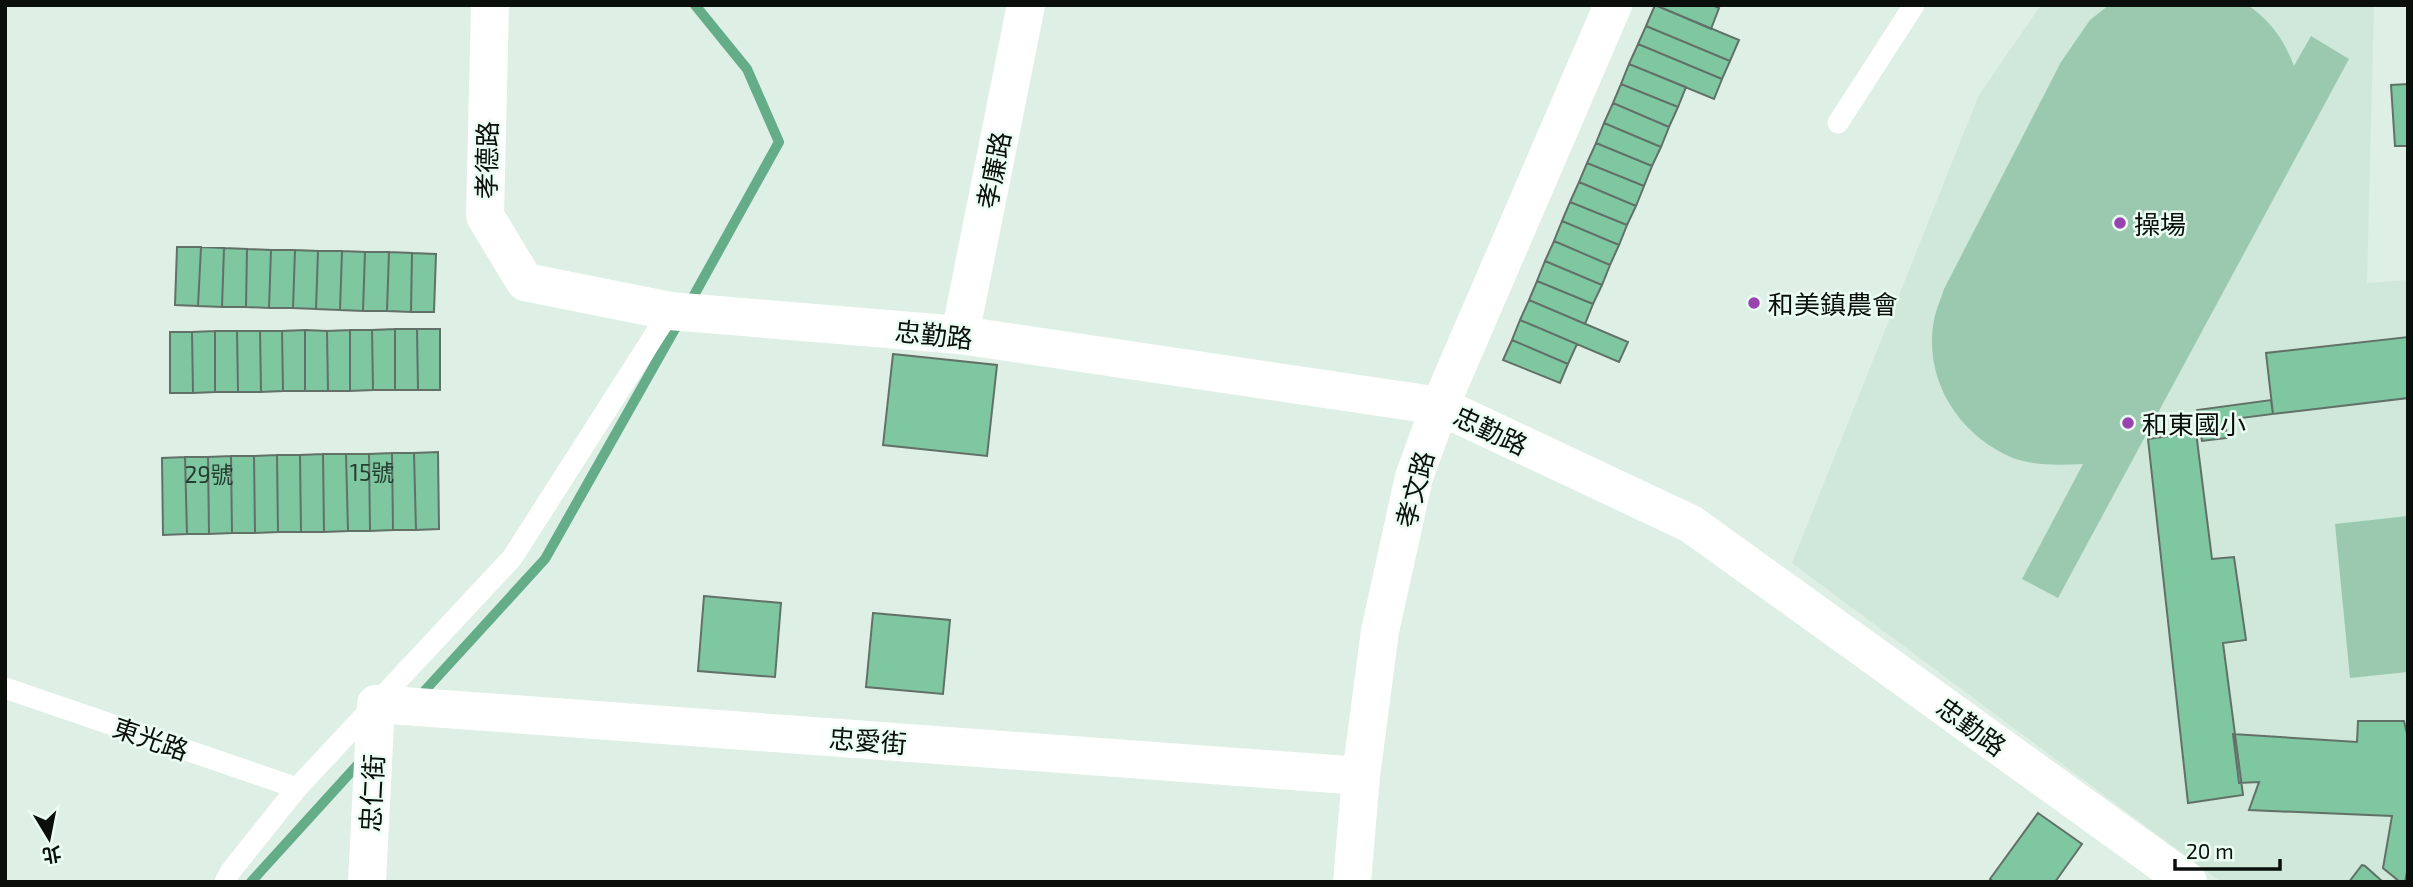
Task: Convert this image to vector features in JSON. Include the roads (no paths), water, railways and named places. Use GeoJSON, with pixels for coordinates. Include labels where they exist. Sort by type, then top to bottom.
{"type":"FeatureCollection","features":[{"type":"Feature","properties":{"kind":"street","name":"孝德路"},"geometry":{"type":"LineString","coordinates":[[490,5],[485,216],[525,282],[670,312]]}},
{"type":"Feature","properties":{"kind":"street","name":"孝廉路"},"geometry":{"type":"LineString","coordinates":[[960,335],[1027,5]]}},
{"type":"Feature","properties":{"kind":"street","name":"孝文路"},"geometry":{"type":"LineString","coordinates":[[1352,882],[1361,776],[1380,631],[1414,477],[1440,406],[1613,5]]}},
{"type":"Feature","properties":{"kind":"street","name":"忠勤路"},"geometry":{"type":"LineString","coordinates":[[670,312],[960,335],[1440,406],[1691,524],[2188,882]]}},
{"type":"Feature","properties":{"kind":"street","name":"忠愛街"},"geometry":{"type":"LineString","coordinates":[[376,704],[1361,776]]}},
{"type":"Feature","properties":{"kind":"street","name":"忠仁街"},"geometry":{"type":"LineString","coordinates":[[367,882],[376,704]]}},
{"type":"Feature","properties":{"kind":"lane"},"geometry":{"type":"LineString","coordinates":[[1838,123],[1914,5]]}},
{"type":"Feature","properties":{"kind":"lane"},"geometry":{"type":"LineString","coordinates":[[225,882],[230,872],[297,789],[512,558],[670,312]]}},
{"type":"Feature","properties":{"kind":"lane","name":"東光路"},"geometry":{"type":"LineString","coordinates":[[5,688],[297,789]]}},
{"type":"Feature","properties":{"kind":"waterway"},"geometry":{"type":"LineString","coordinates":[[688,306],[779,142],[747,69],[695,5]]}},
{"type":"Feature","properties":{"kind":"waterway"},"geometry":{"type":"LineString","coordinates":[[418,698],[545,559],[680,320]]}},
{"type":"Feature","properties":{"kind":"waterway"},"geometry":{"type":"LineString","coordinates":[[251,882],[362,760]]}},
{"type":"Feature","properties":{"kind":"place","name":"操場"},"geometry":{"type":"Point","coordinates":[2120,223]}},
{"type":"Feature","properties":{"kind":"place","name":"和美鎮農會"},"geometry":{"type":"Point","coordinates":[1754,303]}},
{"type":"Feature","properties":{"kind":"place","name":"和東國小"},"geometry":{"type":"Point","coordinates":[2128,423]}}]}
